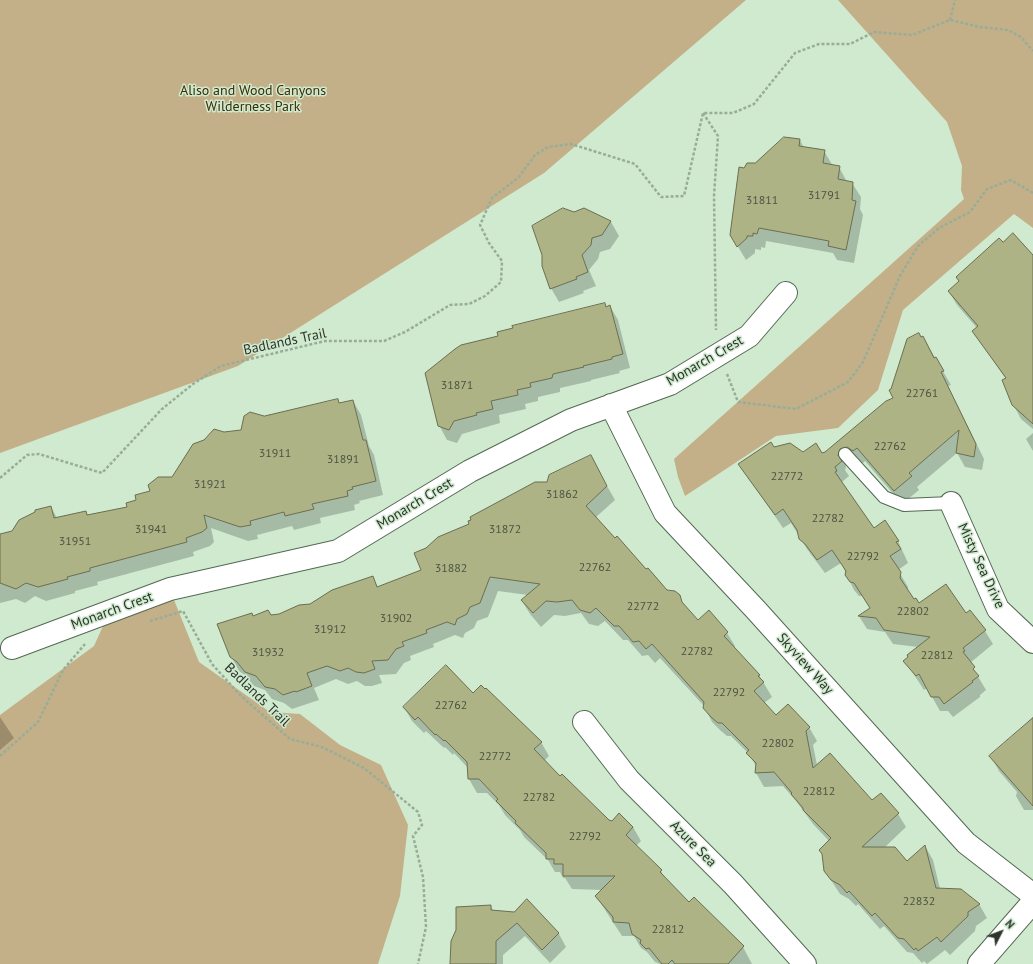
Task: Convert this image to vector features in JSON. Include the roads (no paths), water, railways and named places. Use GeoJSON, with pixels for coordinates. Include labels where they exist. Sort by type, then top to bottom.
{"type":"FeatureCollection","features":[{"type":"Feature","properties":{"kind":"street","name":"Monarch Crest"},"geometry":{"type":"LineString","coordinates":[[12,648],[170,589],[338,550],[470,471],[571,420],[670,384],[749,336],[786,293]]}},
{"type":"Feature","properties":{"kind":"street","name":"Skyview Way"},"geometry":{"type":"LineString","coordinates":[[611,405],[665,513],[756,610],[966,843],[1033,895]]}},
{"type":"Feature","properties":{"kind":"street","name":"Misty Sea Drive"},"geometry":{"type":"LineString","coordinates":[[951,503],[998,609],[1033,642]]}},
{"type":"Feature","properties":{"kind":"street","name":"Azure Sea"},"geometry":{"type":"LineString","coordinates":[[584,722],[630,780],[734,884],[805,964]]}},
{"type":"Feature","properties":{"kind":"street"},"geometry":{"type":"LineString","coordinates":[[978,964],[1033,902]]}},
{"type":"Feature","properties":{"kind":"lane"},"geometry":{"type":"LineString","coordinates":[[845,454],[884,497],[904,505],[951,503]]}},
{"type":"Feature","properties":{"kind":"park label","name":"Aliso and Wood Canyons Wilderness Park"},"geometry":{"type":"Point","coordinates":[253,100]}}]}
